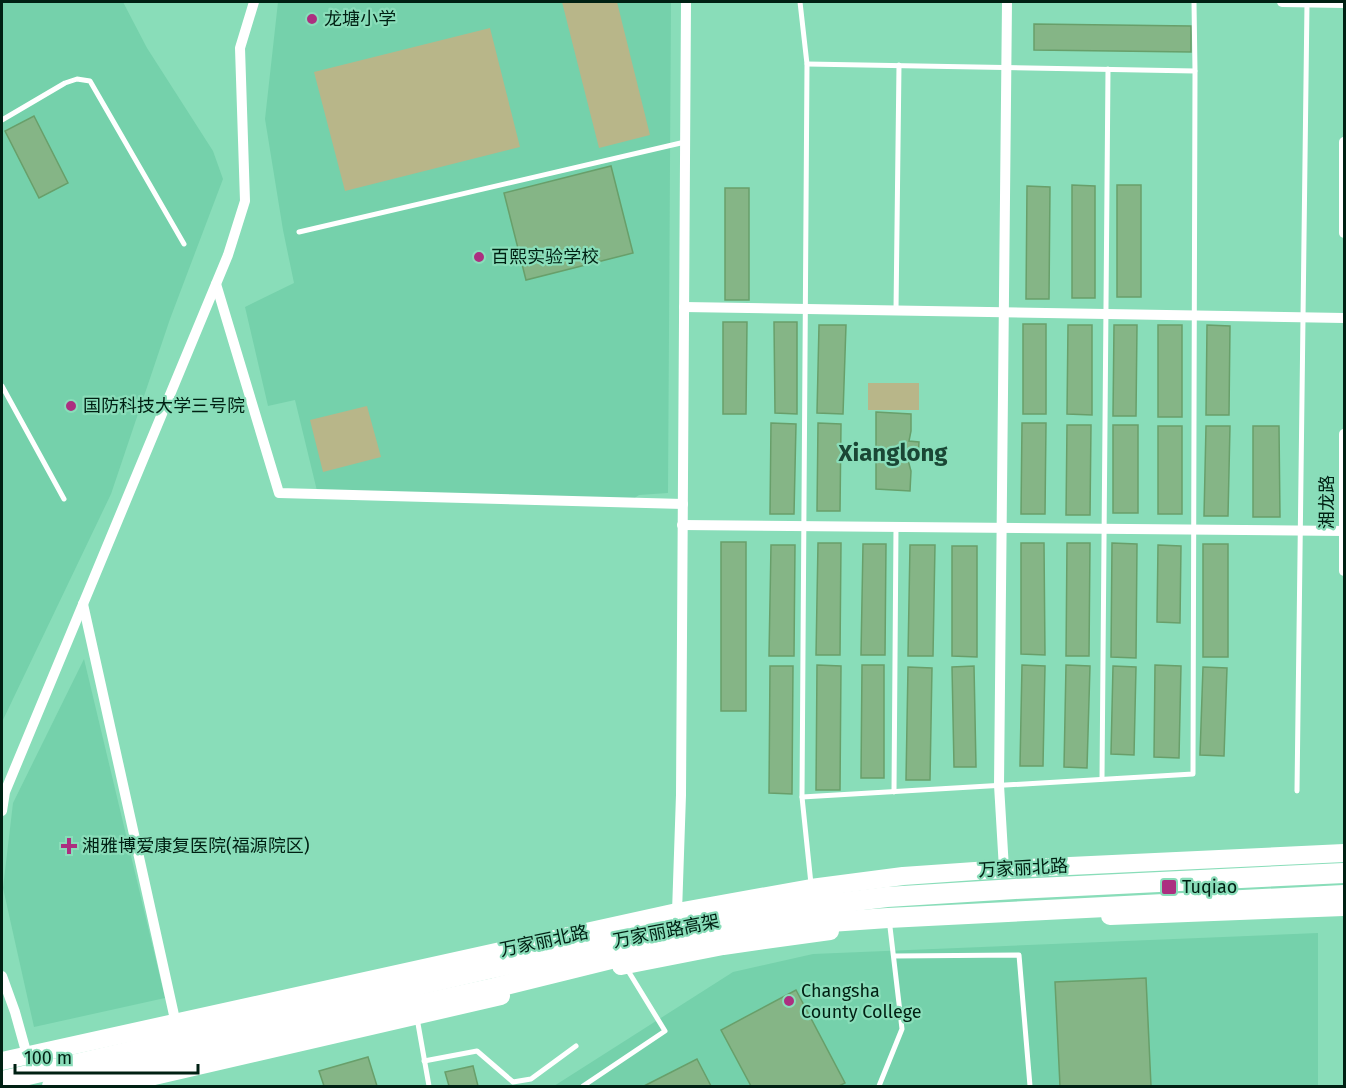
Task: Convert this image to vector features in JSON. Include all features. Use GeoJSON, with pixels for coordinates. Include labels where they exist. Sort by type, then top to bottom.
{"type":"FeatureCollection","features":[{"type":"Feature","properties":{"kind":"highway","name":"万家丽路高架"},"geometry":{"type":"LineString","coordinates":[[2,1081],[488,969],[756,913],[887,897],[1344,873]]}},
{"type":"Feature","properties":{"kind":"highway","name":"万家丽路高架"},"geometry":{"type":"LineString","coordinates":[[52,1086],[759,927],[888,918],[1344,895]]}},
{"type":"Feature","properties":{"kind":"main road","name":"万家丽北路"},"geometry":{"type":"LineString","coordinates":[[2,1061],[677,912],[812,888],[903,876],[1004,869],[1344,853]]}},
{"type":"Feature","properties":{"kind":"main road"},"geometry":{"type":"LineString","coordinates":[[111,1086],[416,1017],[625,965],[723,946],[797,935],[890,927],[1344,907]]}},
{"type":"Feature","properties":{"kind":"street"},"geometry":{"type":"LineString","coordinates":[[2,811],[5,792],[228,255],[245,201],[240,48],[254,2]]}},
{"type":"Feature","properties":{"kind":"street"},"geometry":{"type":"LineString","coordinates":[[677,912],[681,795],[686,2]]}},
{"type":"Feature","properties":{"kind":"street"},"geometry":{"type":"LineString","coordinates":[[1004,869],[999,785],[1007,2]]}},
{"type":"Feature","properties":{"kind":"street"},"geometry":{"type":"LineString","coordinates":[[1282,2],[1344,3]]}},
{"type":"Feature","properties":{"kind":"street"},"geometry":{"type":"LineString","coordinates":[[1344,142],[1344,233]]}},
{"type":"Feature","properties":{"kind":"street"},"geometry":{"type":"LineString","coordinates":[[216,284],[279,493],[682,504]]}},
{"type":"Feature","properties":{"kind":"street"},"geometry":{"type":"LineString","coordinates":[[684,307],[1344,318]]}},
{"type":"Feature","properties":{"kind":"street","name":"湘龙路"},"geometry":{"type":"LineString","coordinates":[[1344,434],[1344,571]]}},
{"type":"Feature","properties":{"kind":"street"},"geometry":{"type":"LineString","coordinates":[[682,525],[1344,531]]}},
{"type":"Feature","properties":{"kind":"street"},"geometry":{"type":"LineString","coordinates":[[83,604],[176,1024]]}},
{"type":"Feature","properties":{"kind":"street"},"geometry":{"type":"LineString","coordinates":[[2,976],[27,1055]]}},
{"type":"Feature","properties":{"kind":"lane"},"geometry":{"type":"LineString","coordinates":[[800,2],[807,64],[802,797],[812,888]]}},
{"type":"Feature","properties":{"kind":"lane"},"geometry":{"type":"LineString","coordinates":[[802,797],[1193,774],[1194,2]]}},
{"type":"Feature","properties":{"kind":"lane"},"geometry":{"type":"LineString","coordinates":[[1297,791],[1306,2]]}},
{"type":"Feature","properties":{"kind":"lane"},"geometry":{"type":"LineString","coordinates":[[807,64],[1195,70]]}},
{"type":"Feature","properties":{"kind":"lane"},"geometry":{"type":"LineString","coordinates":[[896,310],[899,65]]}},
{"type":"Feature","properties":{"kind":"lane"},"geometry":{"type":"LineString","coordinates":[[1102,779],[1108,69]]}},
{"type":"Feature","properties":{"kind":"lane"},"geometry":{"type":"LineString","coordinates":[[2,120],[65,82],[77,79],[90,81],[184,244]]}},
{"type":"Feature","properties":{"kind":"lane"},"geometry":{"type":"LineString","coordinates":[[299,232],[685,142]]}},
{"type":"Feature","properties":{"kind":"lane"},"geometry":{"type":"LineString","coordinates":[[2,386],[64,499]]}},
{"type":"Feature","properties":{"kind":"lane"},"geometry":{"type":"LineString","coordinates":[[894,792],[896,527]]}},
{"type":"Feature","properties":{"kind":"lane"},"geometry":{"type":"LineString","coordinates":[[879,1086],[902,1029],[890,927]]}},
{"type":"Feature","properties":{"kind":"lane"},"geometry":{"type":"LineString","coordinates":[[894,956],[1019,955],[1030,1086]]}},
{"type":"Feature","properties":{"kind":"lane"},"geometry":{"type":"LineString","coordinates":[[583,1086],[665,1031],[625,965]]}},
{"type":"Feature","properties":{"kind":"lane"},"geometry":{"type":"LineString","coordinates":[[416,1017],[429,1086]]}},
{"type":"Feature","properties":{"kind":"lane"},"geometry":{"type":"LineString","coordinates":[[424,1061],[477,1051],[513,1082],[531,1079],[576,1046]]}},
{"type":"Feature","properties":{"kind":"shaded area","name":"国防科技大学三号院"},"geometry":{"type":"Polygon","coordinates":[[[2,2],[123,2],[147,48],[213,151],[223,179],[170,319],[111,494],[2,722],[2,2]]]}},
{"type":"Feature","properties":{"kind":"shaded area","name":"百熙实验学校"},"geometry":{"type":"Polygon","coordinates":[[[278,2],[671,2],[668,493],[639,495],[626,504],[318,495],[295,400],[268,406],[245,307],[294,283],[265,119],[278,2]]]}},
{"type":"Feature","properties":{"kind":"shaded area"},"geometry":{"type":"Polygon","coordinates":[[[562,2],[617,2],[650,135],[599,148],[562,2]]]}},
{"type":"Feature","properties":{"kind":"shaded area"},"geometry":{"type":"Polygon","coordinates":[[[490,28],[520,147],[345,191],[314,72],[490,28]]]}},
{"type":"Feature","properties":{"kind":"shaded area"},"geometry":{"type":"Polygon","coordinates":[[[868,383],[919,383],[919,410],[868,410],[868,383]]]}},
{"type":"Feature","properties":{"kind":"shaded area"},"geometry":{"type":"Polygon","coordinates":[[[367,406],[381,457],[323,472],[310,420],[367,406]]]}},
{"type":"Feature","properties":{"kind":"shaded area","name":"湘雅博爱康复医院(福源院区)"},"geometry":{"type":"Polygon","coordinates":[[[84,659],[165,998],[34,1027],[3,888],[13,803],[84,659]]]}},
{"type":"Feature","properties":{"kind":"shaded area"},"geometry":{"type":"Polygon","coordinates":[[[1318,933],[1318,1086],[554,1086],[733,972],[813,954],[1318,933]]]}},
{"type":"Feature","properties":{"kind":"building"},"geometry":{"type":"Polygon","coordinates":[[[1034,24],[1191,26],[1191,52],[1034,50],[1034,24]]]}},
{"type":"Feature","properties":{"kind":"building"},"geometry":{"type":"Polygon","coordinates":[[[34,116],[68,183],[39,198],[5,131],[34,116]]]}},
{"type":"Feature","properties":{"kind":"building"},"geometry":{"type":"Polygon","coordinates":[[[611,166],[633,253],[526,280],[504,193],[611,166]]]}},
{"type":"Feature","properties":{"kind":"building"},"geometry":{"type":"Polygon","coordinates":[[[1072,185],[1095,186],[1095,298],[1072,298],[1072,185]]]}},
{"type":"Feature","properties":{"kind":"building"},"geometry":{"type":"Polygon","coordinates":[[[1117,185],[1141,185],[1141,297],[1117,297],[1117,185]]]}},
{"type":"Feature","properties":{"kind":"building"},"geometry":{"type":"Polygon","coordinates":[[[1027,186],[1050,187],[1049,299],[1026,299],[1027,186]]]}},
{"type":"Feature","properties":{"kind":"building"},"geometry":{"type":"Polygon","coordinates":[[[725,188],[749,188],[749,300],[725,300],[725,188]]]}},
{"type":"Feature","properties":{"kind":"building"},"geometry":{"type":"Polygon","coordinates":[[[723,322],[747,322],[746,414],[723,414],[723,322]]]}},
{"type":"Feature","properties":{"kind":"building"},"geometry":{"type":"Polygon","coordinates":[[[774,322],[797,322],[797,414],[775,413],[774,322]]]}},
{"type":"Feature","properties":{"kind":"building"},"geometry":{"type":"Polygon","coordinates":[[[1023,324],[1046,324],[1046,414],[1023,414],[1023,324]]]}},
{"type":"Feature","properties":{"kind":"building"},"geometry":{"type":"Polygon","coordinates":[[[819,325],[846,325],[843,414],[817,413],[819,325]]]}},
{"type":"Feature","properties":{"kind":"building"},"geometry":{"type":"Polygon","coordinates":[[[1068,325],[1092,325],[1092,415],[1067,414],[1068,325]]]}},
{"type":"Feature","properties":{"kind":"building"},"geometry":{"type":"Polygon","coordinates":[[[1114,325],[1137,325],[1136,416],[1113,416],[1114,325]]]}},
{"type":"Feature","properties":{"kind":"building"},"geometry":{"type":"Polygon","coordinates":[[[1158,325],[1182,325],[1182,417],[1158,417],[1158,325]]]}},
{"type":"Feature","properties":{"kind":"building"},"geometry":{"type":"Polygon","coordinates":[[[1207,325],[1230,326],[1229,415],[1206,415],[1207,325]]]}},
{"type":"Feature","properties":{"kind":"building"},"geometry":{"type":"Polygon","coordinates":[[[876,412],[911,414],[909,441],[919,442],[918,460],[908,460],[911,471],[910,491],[876,489],[876,412]]]}},
{"type":"Feature","properties":{"kind":"building"},"geometry":{"type":"Polygon","coordinates":[[[771,423],[796,424],[794,514],[770,514],[771,423]]]}},
{"type":"Feature","properties":{"kind":"building"},"geometry":{"type":"Polygon","coordinates":[[[818,423],[841,424],[840,511],[817,511],[818,423]]]}},
{"type":"Feature","properties":{"kind":"building"},"geometry":{"type":"Polygon","coordinates":[[[1022,423],[1046,423],[1045,514],[1021,514],[1022,423]]]}},
{"type":"Feature","properties":{"kind":"building"},"geometry":{"type":"Polygon","coordinates":[[[1067,425],[1091,425],[1090,515],[1066,515],[1067,425]]]}},
{"type":"Feature","properties":{"kind":"building"},"geometry":{"type":"Polygon","coordinates":[[[1113,425],[1138,425],[1138,513],[1113,513],[1113,425]]]}},
{"type":"Feature","properties":{"kind":"building"},"geometry":{"type":"Polygon","coordinates":[[[1158,426],[1182,426],[1182,514],[1158,514],[1158,426]]]}},
{"type":"Feature","properties":{"kind":"building"},"geometry":{"type":"Polygon","coordinates":[[[1206,426],[1230,426],[1228,516],[1204,516],[1206,426]]]}},
{"type":"Feature","properties":{"kind":"building"},"geometry":{"type":"Polygon","coordinates":[[[1253,426],[1279,426],[1280,517],[1253,517],[1253,426]]]}},
{"type":"Feature","properties":{"kind":"building"},"geometry":{"type":"Polygon","coordinates":[[[721,542],[746,542],[746,711],[721,711],[721,542]]]}},
{"type":"Feature","properties":{"kind":"building"},"geometry":{"type":"Polygon","coordinates":[[[818,543],[841,543],[840,655],[816,655],[818,543]]]}},
{"type":"Feature","properties":{"kind":"building"},"geometry":{"type":"Polygon","coordinates":[[[1021,543],[1044,543],[1045,655],[1021,654],[1021,543]]]}},
{"type":"Feature","properties":{"kind":"building"},"geometry":{"type":"Polygon","coordinates":[[[1067,543],[1090,543],[1089,656],[1066,656],[1067,543]]]}},
{"type":"Feature","properties":{"kind":"building"},"geometry":{"type":"Polygon","coordinates":[[[1112,543],[1137,544],[1136,658],[1111,657],[1112,543]]]}},
{"type":"Feature","properties":{"kind":"building"},"geometry":{"type":"Polygon","coordinates":[[[863,544],[886,544],[885,655],[861,655],[863,544]]]}},
{"type":"Feature","properties":{"kind":"building"},"geometry":{"type":"Polygon","coordinates":[[[1203,544],[1228,544],[1228,657],[1203,657],[1203,544]]]}},
{"type":"Feature","properties":{"kind":"building"},"geometry":{"type":"Polygon","coordinates":[[[771,545],[795,545],[794,656],[769,656],[771,545]]]}},
{"type":"Feature","properties":{"kind":"building"},"geometry":{"type":"Polygon","coordinates":[[[910,545],[935,545],[933,656],[908,656],[910,545]]]}},
{"type":"Feature","properties":{"kind":"building"},"geometry":{"type":"Polygon","coordinates":[[[1158,545],[1181,546],[1180,623],[1157,622],[1158,545]]]}},
{"type":"Feature","properties":{"kind":"building"},"geometry":{"type":"Polygon","coordinates":[[[952,546],[977,546],[977,657],[952,656],[952,546]]]}},
{"type":"Feature","properties":{"kind":"building"},"geometry":{"type":"Polygon","coordinates":[[[817,665],[841,666],[840,790],[816,790],[817,665]]]}},
{"type":"Feature","properties":{"kind":"building"},"geometry":{"type":"Polygon","coordinates":[[[862,665],[884,665],[884,778],[861,778],[862,665]]]}},
{"type":"Feature","properties":{"kind":"building"},"geometry":{"type":"Polygon","coordinates":[[[1022,665],[1045,666],[1043,766],[1020,766],[1022,665]]]}},
{"type":"Feature","properties":{"kind":"building"},"geometry":{"type":"Polygon","coordinates":[[[1066,665],[1090,666],[1087,768],[1064,767],[1066,665]]]}},
{"type":"Feature","properties":{"kind":"building"},"geometry":{"type":"Polygon","coordinates":[[[1155,665],[1181,666],[1179,758],[1154,757],[1155,665]]]}},
{"type":"Feature","properties":{"kind":"building"},"geometry":{"type":"Polygon","coordinates":[[[770,666],[793,666],[792,794],[769,793],[770,666]]]}},
{"type":"Feature","properties":{"kind":"building"},"geometry":{"type":"Polygon","coordinates":[[[974,666],[976,767],[954,767],[952,667],[974,666]]]}},
{"type":"Feature","properties":{"kind":"building"},"geometry":{"type":"Polygon","coordinates":[[[1113,666],[1136,667],[1134,755],[1111,754],[1113,666]]]}},
{"type":"Feature","properties":{"kind":"building"},"geometry":{"type":"Polygon","coordinates":[[[908,667],[932,668],[930,780],[906,780],[908,667]]]}},
{"type":"Feature","properties":{"kind":"building"},"geometry":{"type":"Polygon","coordinates":[[[1203,667],[1227,668],[1224,756],[1200,755],[1203,667]]]}},
{"type":"Feature","properties":{"kind":"building"},"geometry":{"type":"Polygon","coordinates":[[[1146,978],[1151,1086],[1060,1086],[1055,982],[1146,978]]]}},
{"type":"Feature","properties":{"kind":"building"},"geometry":{"type":"Polygon","coordinates":[[[796,990],[845,1083],[839,1086],[751,1086],[721,1030],[796,990]]]}},
{"type":"Feature","properties":{"kind":"building"},"geometry":{"type":"Polygon","coordinates":[[[368,1057],[377,1086],[324,1086],[319,1071],[368,1057]]]}},
{"type":"Feature","properties":{"kind":"building"},"geometry":{"type":"Polygon","coordinates":[[[697,1059],[711,1086],[644,1086],[697,1059]]]}},
{"type":"Feature","properties":{"kind":"building"},"geometry":{"type":"Polygon","coordinates":[[[473,1066],[478,1086],[449,1086],[445,1072],[473,1066]]]}},
{"type":"Feature","properties":{"kind":"place","name":"龙塘小学"},"geometry":{"type":"Point","coordinates":[312,19]}},
{"type":"Feature","properties":{"kind":"place","name":"百熙实验学校"},"geometry":{"type":"Point","coordinates":[479,257]}},
{"type":"Feature","properties":{"kind":"place","name":"国防科技大学三号院"},"geometry":{"type":"Point","coordinates":[71,406]}},
{"type":"Feature","properties":{"kind":"place","name":"湘雅博爱康复医院(福源院区)"},"geometry":{"type":"Point","coordinates":[69,846]}},
{"type":"Feature","properties":{"kind":"place","name":"Tuqiao"},"geometry":{"type":"Point","coordinates":[1169,887]}},
{"type":"Feature","properties":{"kind":"place","name":"Changsha County College"},"geometry":{"type":"Point","coordinates":[789,1001]}},
{"type":"Feature","properties":{"kind":"district","name":"Xianglong"},"geometry":{"type":"Point","coordinates":[893,453]}}]}
